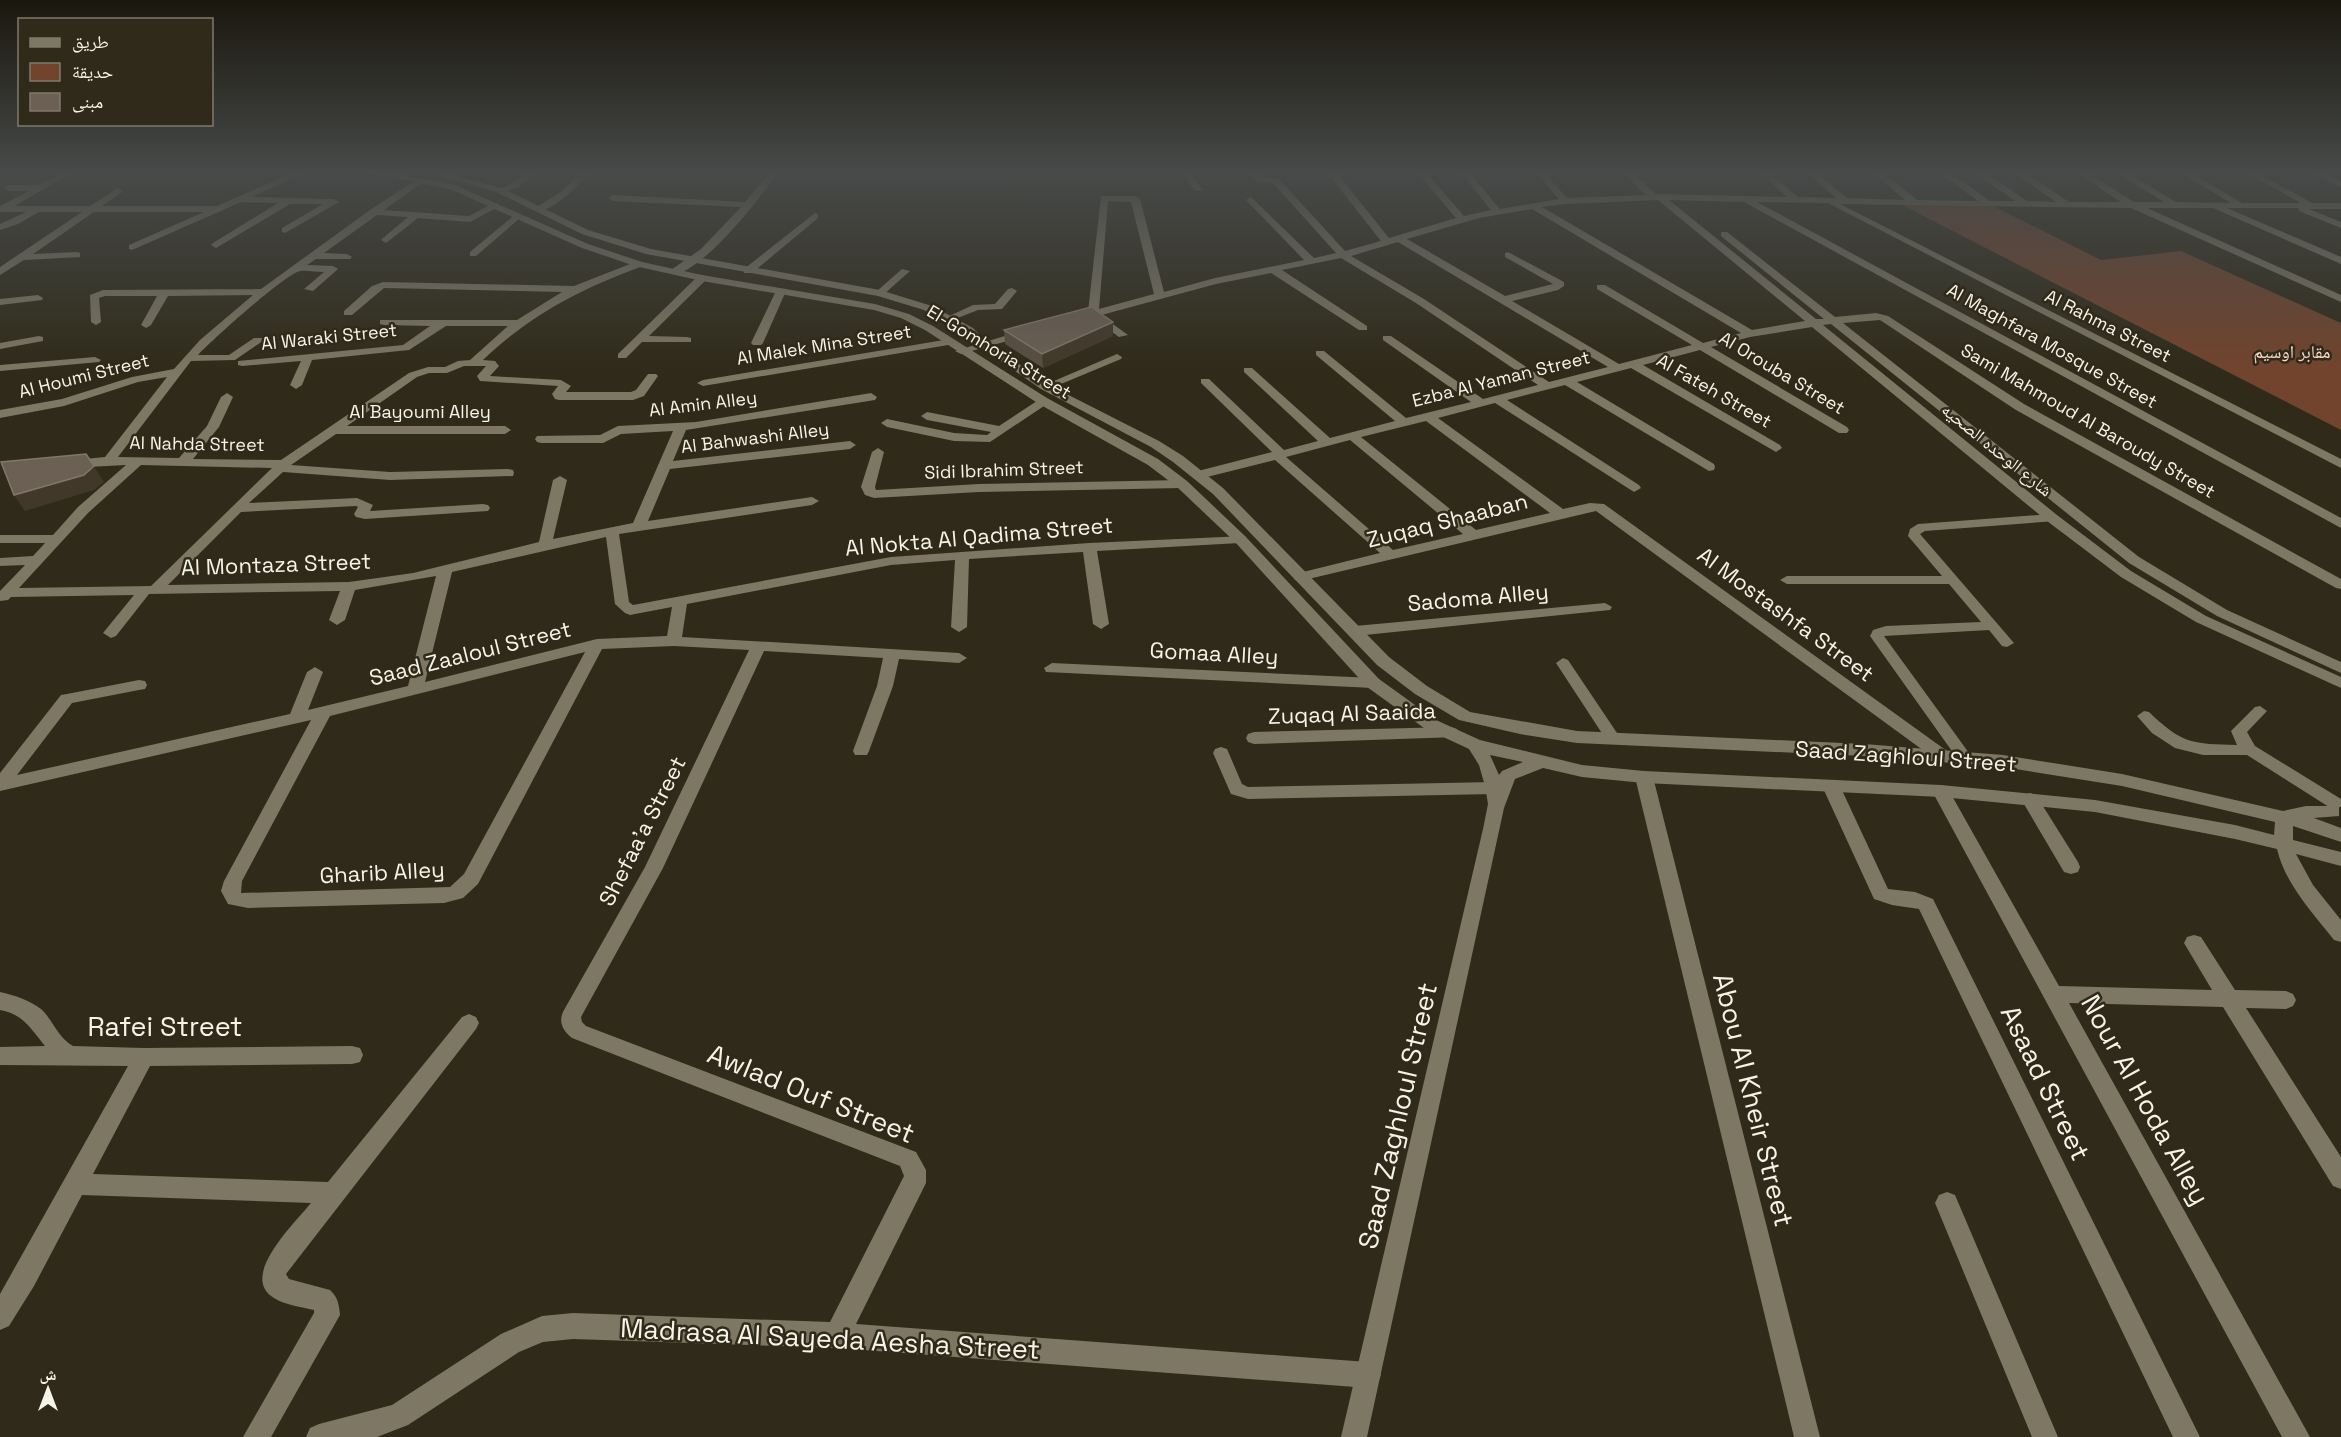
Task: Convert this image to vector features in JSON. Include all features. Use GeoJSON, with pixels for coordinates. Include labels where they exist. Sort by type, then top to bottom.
{"type":"FeatureCollection","features":[{"type":"Feature","properties":{"kind":"street"},"geometry":{"type":"LineString","coordinates":[[0,272],[46,239]]}},
{"type":"Feature","properties":{"kind":"street"},"geometry":{"type":"LineString","coordinates":[[132,247],[150,239]]}},
{"type":"Feature","properties":{"kind":"street"},"geometry":{"type":"LineString","coordinates":[[216,245],[226,239]]}},
{"type":"Feature","properties":{"kind":"street"},"geometry":{"type":"LineString","coordinates":[[110,461],[188,358],[217,330],[263,292],[337,239]]}},
{"type":"Feature","properties":{"kind":"street"},"geometry":{"type":"LineString","coordinates":[[473,254],[490,239]]}},
{"type":"Feature","properties":{"kind":"street","name":"El-Gomhoria Street"},"geometry":{"type":"LineString","coordinates":[[569,239],[639,264],[702,278],[875,307],[905,316],[1042,401],[1129,448],[1182,484],[1240,539],[1373,683],[1430,724],[1475,745]]}},
{"type":"Feature","properties":{"kind":"street","name":"El-Gomhoria Street"},"geometry":{"type":"LineString","coordinates":[[605,239],[670,258],[880,293],[928,308],[950,318],[1045,387],[1148,440],[1199,475],[1218,491],[1383,661],[1421,690],[1465,716]]}},
{"type":"Feature","properties":{"kind":"street"},"geometry":{"type":"LineString","coordinates":[[675,272],[694,261],[720,239]]}},
{"type":"Feature","properties":{"kind":"street"},"geometry":{"type":"LineString","coordinates":[[748,271],[787,239]]}},
{"type":"Feature","properties":{"kind":"street"},"geometry":{"type":"LineString","coordinates":[[1093,314],[1099,239]]}},
{"type":"Feature","properties":{"kind":"street"},"geometry":{"type":"LineString","coordinates":[[1145,239],[1160,297]]}},
{"type":"Feature","properties":{"kind":"street"},"geometry":{"type":"LineString","coordinates":[[1289,239],[1312,262]]}},
{"type":"Feature","properties":{"kind":"street"},"geometry":{"type":"LineString","coordinates":[[1329,239],[1343,255],[1437,312],[1548,386]]}},
{"type":"Feature","properties":{"kind":"street"},"geometry":{"type":"LineString","coordinates":[[1063,322],[1215,281],[1343,255],[1400,239]]}},
{"type":"Feature","properties":{"kind":"street"},"geometry":{"type":"LineString","coordinates":[[1400,239],[1618,368]]}},
{"type":"Feature","properties":{"kind":"street"},"geometry":{"type":"LineString","coordinates":[[1590,239],[1750,334]]}},
{"type":"Feature","properties":{"kind":"street","name":"شارع الوحده الصحيه"},"geometry":{"type":"LineString","coordinates":[[1709,239],[2052,518],[2126,574],[2174,604],[2230,634],[2341,683]]}},
{"type":"Feature","properties":{"kind":"street","name":"شارع الوحده الصحيه"},"geometry":{"type":"LineString","coordinates":[[1730,239],[2143,567],[2222,613],[2341,668]]}},
{"type":"Feature","properties":{"kind":"street","name":"Al Maghfara Mosque Street"},"geometry":{"type":"LineString","coordinates":[[1818,239],[2341,524]]}},
{"type":"Feature","properties":{"kind":"street","name":"Al Rahma Street"},"geometry":{"type":"LineString","coordinates":[[1901,239],[2341,464]]}},
{"type":"Feature","properties":{"kind":"street"},"geometry":{"type":"LineString","coordinates":[[2209,239],[2341,299]]}},
{"type":"Feature","properties":{"kind":"street"},"geometry":{"type":"LineString","coordinates":[[2291,239],[2341,261]]}},
{"type":"Feature","properties":{"kind":"street"},"geometry":{"type":"LineString","coordinates":[[20,257],[77,255]]}},
{"type":"Feature","properties":{"kind":"street"},"geometry":{"type":"LineString","coordinates":[[1503,300],[1554,288],[1560,284],[1508,255]]}},
{"type":"Feature","properties":{"kind":"street"},"geometry":{"type":"LineString","coordinates":[[315,256],[347,257]]}},
{"type":"Feature","properties":{"kind":"street"},"geometry":{"type":"LineString","coordinates":[[473,363],[501,336],[573,289],[639,264]]}},
{"type":"Feature","properties":{"kind":"street"},"geometry":{"type":"LineString","coordinates":[[297,268],[333,269],[309,289]]}},
{"type":"Feature","properties":{"kind":"street"},"geometry":{"type":"LineString","coordinates":[[1274,270],[1363,328]]}},
{"type":"Feature","properties":{"kind":"street"},"geometry":{"type":"LineString","coordinates":[[622,356],[702,278]]}},
{"type":"Feature","properties":{"kind":"street"},"geometry":{"type":"LineString","coordinates":[[348,314],[376,288],[383,285],[573,289]]}},
{"type":"Feature","properties":{"kind":"street","name":"Al Orouba Street"},"geometry":{"type":"LineString","coordinates":[[1601,287],[1843,430]]}},
{"type":"Feature","properties":{"kind":"street"},"geometry":{"type":"LineString","coordinates":[[0,291],[30,290]]}},
{"type":"Feature","properties":{"kind":"street"},"geometry":{"type":"LineString","coordinates":[[757,343],[781,291]]}},
{"type":"Feature","properties":{"kind":"street"},"geometry":{"type":"LineString","coordinates":[[950,318],[978,306],[998,307],[1012,291]]}},
{"type":"Feature","properties":{"kind":"street"},"geometry":{"type":"LineString","coordinates":[[96,322],[94,297],[98,295],[263,292]]}},
{"type":"Feature","properties":{"kind":"street"},"geometry":{"type":"LineString","coordinates":[[146,325],[164,293]]}},
{"type":"Feature","properties":{"kind":"street"},"geometry":{"type":"LineString","coordinates":[[0,302],[38,298]]}},
{"type":"Feature","properties":{"kind":"street","name":"Sami Mahmoud Al Baroudy Street"},"geometry":{"type":"LineString","coordinates":[[1813,323],[1873,316],[1884,318],[2020,407],[2341,585]]}},
{"type":"Feature","properties":{"kind":"street"},"geometry":{"type":"LineString","coordinates":[[384,322],[519,323]]}},
{"type":"Feature","properties":{"kind":"street","name":"Al Waraki Street"},"geometry":{"type":"LineString","coordinates":[[242,363],[405,348],[418,343],[437,325],[445,322]]}},
{"type":"Feature","properties":{"kind":"street","name":"Ezba Al Yaman Street"},"geometry":{"type":"LineString","coordinates":[[1199,475],[1750,334],[1813,323]]}},
{"type":"Feature","properties":{"kind":"street"},"geometry":{"type":"LineString","coordinates":[[962,351],[1040,328]]}},
{"type":"Feature","properties":{"kind":"street"},"geometry":{"type":"LineString","coordinates":[[1387,338],[1480,403]]}},
{"type":"Feature","properties":{"kind":"street"},"geometry":{"type":"LineString","coordinates":[[0,346],[39,339]]}},
{"type":"Feature","properties":{"kind":"street"},"geometry":{"type":"LineString","coordinates":[[640,339],[687,340]]}},
{"type":"Feature","properties":{"kind":"street"},"geometry":{"type":"LineString","coordinates":[[188,358],[231,358],[258,340]]}},
{"type":"Feature","properties":{"kind":"street","name":"Al Malek Mina Street"},"geometry":{"type":"LineString","coordinates":[[703,383],[950,342]]}},
{"type":"Feature","properties":{"kind":"street"},"geometry":{"type":"LineString","coordinates":[[1320,353],[1404,423]]}},
{"type":"Feature","properties":{"kind":"street"},"geometry":{"type":"LineString","coordinates":[[296,385],[308,357]]}},
{"type":"Feature","properties":{"kind":"street"},"geometry":{"type":"LineString","coordinates":[[0,368],[95,360]]}},
{"type":"Feature","properties":{"kind":"street"},"geometry":{"type":"LineString","coordinates":[[111,633],[152,589],[282,466],[413,375],[428,370],[444,370],[458,364],[492,364],[482,378],[563,383],[565,386],[558,394],[560,396],[633,396],[640,393],[652,376]]}},
{"type":"Feature","properties":{"kind":"street","name":"Al Fateh Street"},"geometry":{"type":"LineString","coordinates":[[1633,364],[1776,448]]}},
{"type":"Feature","properties":{"kind":"street"},"geometry":{"type":"LineString","coordinates":[[1248,370],[1327,442]]}},
{"type":"Feature","properties":{"kind":"street","name":"Al Houmi Street"},"geometry":{"type":"LineString","coordinates":[[0,414],[50,406],[136,379],[177,372]]}},
{"type":"Feature","properties":{"kind":"street"},"geometry":{"type":"LineString","coordinates":[[1205,381],[1279,454],[1390,555]]}},
{"type":"Feature","properties":{"kind":"street"},"geometry":{"type":"LineString","coordinates":[[1567,381],[1708,467]]}},
{"type":"Feature","properties":{"kind":"street"},"geometry":{"type":"LineString","coordinates":[[183,462],[213,428],[227,397]]}},
{"type":"Feature","properties":{"kind":"street","name":"Al Amin Alley"},"geometry":{"type":"LineString","coordinates":[[541,439],[603,439],[618,430],[681,427],[871,397]]}},
{"type":"Feature","properties":{"kind":"street"},"geometry":{"type":"LineString","coordinates":[[1497,399],[1634,488]]}},
{"type":"Feature","properties":{"kind":"street"},"geometry":{"type":"LineString","coordinates":[[887,423],[976,440],[990,438],[1042,401]]}},
{"type":"Feature","properties":{"kind":"street"},"geometry":{"type":"LineString","coordinates":[[927,416],[1001,430]]}},
{"type":"Feature","properties":{"kind":"street"},"geometry":{"type":"LineString","coordinates":[[1428,416],[1561,514]]}},
{"type":"Feature","properties":{"kind":"street"},"geometry":{"type":"LineString","coordinates":[[639,526],[681,427]]}},
{"type":"Feature","properties":{"kind":"street","name":"Al Bayoumi Alley"},"geometry":{"type":"LineString","coordinates":[[334,430],[506,430]]}},
{"type":"Feature","properties":{"kind":"street"},"geometry":{"type":"LineString","coordinates":[[1352,436],[1473,535]]}},
{"type":"Feature","properties":{"kind":"street","name":"Al Bahwashi Alley"},"geometry":{"type":"LineString","coordinates":[[664,466],[850,445]]}},
{"type":"Feature","properties":{"kind":"street","name":"Sidi Ibrahim Street"},"geometry":{"type":"LineString","coordinates":[[878,452],[868,487],[874,494],[980,488],[1182,484]]}},
{"type":"Feature","properties":{"kind":"street"},"geometry":{"type":"LineString","coordinates":[[3,597],[83,510],[138,461]]}},
{"type":"Feature","properties":{"kind":"street","name":"Al Nahda Street"},"geometry":{"type":"LineString","coordinates":[[58,465],[138,461],[282,466],[390,476],[508,473]]}},
{"type":"Feature","properties":{"kind":"street"},"geometry":{"type":"LineString","coordinates":[[545,545],[560,480]]}},
{"type":"Feature","properties":{"kind":"street","name":"Al Montaza Street"},"geometry":{"type":"LineString","coordinates":[[3,597],[152,589],[349,586],[413,577],[545,545],[639,526],[812,501]]}},
{"type":"Feature","properties":{"kind":"street"},"geometry":{"type":"LineString","coordinates":[[237,508],[357,502],[366,505],[361,514],[365,515],[483,508]]}},
{"type":"Feature","properties":{"kind":"street","name":"Zuqaq Shaaban"},"geometry":{"type":"LineString","coordinates":[[1300,577],[1590,507],[1604,508]]}},
{"type":"Feature","properties":{"kind":"street","name":"Al Mostashfa Street"},"geometry":{"type":"LineString","coordinates":[[1604,508],[1941,755]]}},
{"type":"Feature","properties":{"kind":"street","name":"Al Nokta Al Qadima Street"},"geometry":{"type":"LineString","coordinates":[[612,531],[622,604],[624,608],[637,610],[852,567],[962,555],[1240,539]]}},
{"type":"Feature","properties":{"kind":"street"},"geometry":{"type":"LineString","coordinates":[[0,539],[56,539]]}},
{"type":"Feature","properties":{"kind":"street"},"geometry":{"type":"LineString","coordinates":[[1089,547],[1101,624]]}},
{"type":"Feature","properties":{"kind":"street"},"geometry":{"type":"LineString","coordinates":[[959,627],[962,555]]}},
{"type":"Feature","properties":{"kind":"street"},"geometry":{"type":"LineString","coordinates":[[0,562],[37,560]]}},
{"type":"Feature","properties":{"kind":"street"},"geometry":{"type":"LineString","coordinates":[[415,690],[445,570]]}},
{"type":"Feature","properties":{"kind":"street"},"geometry":{"type":"LineString","coordinates":[[337,620],[349,586]]}},
{"type":"Feature","properties":{"kind":"street"},"geometry":{"type":"LineString","coordinates":[[674,641],[680,602]]}},
{"type":"Feature","properties":{"kind":"street","name":"Sadoma Alley"},"geometry":{"type":"LineString","coordinates":[[1355,631],[1605,607]]}},
{"type":"Feature","properties":{"kind":"street","name":"Saad Zaaloul Street"},"geometry":{"type":"LineString","coordinates":[[0,785],[296,719],[597,644],[674,641],[959,658]]}},
{"type":"Feature","properties":{"kind":"street","name":"Gharib Alley"},"geometry":{"type":"LineString","coordinates":[[324,712],[233,881],[230,891],[235,899],[248,901],[444,896],[456,893],[471,879],[597,644]]}},
{"type":"Feature","properties":{"kind":"street","name":"Shefaa'a Street"},"geometry":{"type":"LineString","coordinates":[[579,1032],[572,1026],[571,1016],[654,868],[759,646]]}},
{"type":"Feature","properties":{"kind":"street"},"geometry":{"type":"LineString","coordinates":[[861,751],[885,686],[892,654]]}},
{"type":"Feature","properties":{"kind":"street","name":"Gomaa Alley"},"geometry":{"type":"LineString","coordinates":[[1052,668],[1373,683]]}},
{"type":"Feature","properties":{"kind":"street"},"geometry":{"type":"LineString","coordinates":[[296,719],[315,672]]}},
{"type":"Feature","properties":{"kind":"street"},"geometry":{"type":"LineString","coordinates":[[0,785],[63,701],[138,685]]}},
{"type":"Feature","properties":{"kind":"street","name":"Saad Zaghloul Street"},"geometry":{"type":"LineString","coordinates":[[1465,716],[1577,738],[1941,755],[2062,770],[2190,795],[2284,817],[2341,835]]}},
{"type":"Feature","properties":{"kind":"street","name":"Zuqaq Al Saaida"},"geometry":{"type":"LineString","coordinates":[[1254,738],[1451,733]]}},
{"type":"Feature","properties":{"kind":"street","name":"Saad Zaghloul Street"},"geometry":{"type":"LineString","coordinates":[[1475,745],[1541,763],[1582,771],[1644,777],[1941,791],[2095,806],[2199,825],[2341,859]]}},
{"type":"Feature","properties":{"kind":"street","name":"Saad Zaghloul Street"},"geometry":{"type":"LineString","coordinates":[[1354,1437],[1492,829],[1495,798],[1486,760],[1475,745]]}},
{"type":"Feature","properties":{"kind":"street"},"geometry":{"type":"LineString","coordinates":[[1221,753],[1234,786],[1248,793],[1495,798]]}},
{"type":"Feature","properties":{"kind":"street","name":"Saad Zaghloul Street"},"geometry":{"type":"LineString","coordinates":[[1495,798],[1508,775],[1519,769],[1541,763]]}},
{"type":"Feature","properties":{"kind":"street","name":"Abou Al Kheir Street"},"geometry":{"type":"LineString","coordinates":[[1644,777],[1807,1437]]}},
{"type":"Feature","properties":{"kind":"street","name":"Asaad Street"},"geometry":{"type":"LineString","coordinates":[[1831,786],[1881,894],[1888,898],[1916,899],[1926,904],[2187,1437]]}},
{"type":"Feature","properties":{"kind":"street","name":"Nour Al Hoda Alley"},"geometry":{"type":"LineString","coordinates":[[1941,791],[2297,1437]]}},
{"type":"Feature","properties":{"kind":"street"},"geometry":{"type":"LineString","coordinates":[[2190,795],[2212,812],[2214,817],[2199,825]]}},
{"type":"Feature","properties":{"kind":"street"},"geometry":{"type":"LineString","coordinates":[[2030,799],[2071,867]]}},
{"type":"Feature","properties":{"kind":"street"},"geometry":{"type":"LineString","coordinates":[[2337,808],[2284,817],[2284,844],[2294,869],[2341,934]]}},
{"type":"Feature","properties":{"kind":"street"},"geometry":{"type":"LineString","coordinates":[[2194,943],[2341,1178]]}},
{"type":"Feature","properties":{"kind":"street"},"geometry":{"type":"LineString","coordinates":[[2054,994],[2286,1000]]}},
{"type":"Feature","properties":{"kind":"street","name":"Rafei Street"},"geometry":{"type":"LineString","coordinates":[[0,1001],[12,1004],[34,1016],[58,1049],[71,1054],[144,1057],[352,1054]]}},
{"type":"Feature","properties":{"kind":"street"},"geometry":{"type":"LineString","coordinates":[[256,1437],[327,1315],[328,1308],[321,1299],[283,1290],[274,1283],[274,1271],[469,1023]]}},
{"type":"Feature","properties":{"kind":"street","name":"Awlad Ouf Street"},"geometry":{"type":"LineString","coordinates":[[579,1032],[908,1159],[914,1166],[916,1174],[914,1183],[837,1335]]}},
{"type":"Feature","properties":{"kind":"street"},"geometry":{"type":"LineString","coordinates":[[0,1056],[71,1054]]}},
{"type":"Feature","properties":{"kind":"street"},"geometry":{"type":"LineString","coordinates":[[0,1317],[25,1277],[144,1057]]}},
{"type":"Feature","properties":{"kind":"street"},"geometry":{"type":"LineString","coordinates":[[75,1184],[334,1193]]}},
{"type":"Feature","properties":{"kind":"street"},"geometry":{"type":"LineString","coordinates":[[1947,1203],[2045,1437]]}},
{"type":"Feature","properties":{"kind":"street","name":"Madrasa Al Sayeda Aesha Street"},"geometry":{"type":"LineString","coordinates":[[319,1437],[376,1424],[399,1416],[510,1343],[542,1329],[573,1326],[837,1335],[1368,1375]]}},
{"type":"Feature","properties":{"kind":"lane"},"geometry":{"type":"LineString","coordinates":[[880,293],[905,271]]}},
{"type":"Feature","properties":{"kind":"lane"},"geometry":{"type":"LineString","coordinates":[[1093,314],[1123,335]]}},
{"type":"Feature","properties":{"kind":"lane"},"geometry":{"type":"LineString","coordinates":[[1045,387],[1117,357]]}},
{"type":"Feature","properties":{"kind":"lane"},"geometry":{"type":"LineString","coordinates":[[2007,643],[1914,536],[1917,529],[2052,518]]}},
{"type":"Feature","properties":{"kind":"lane"},"geometry":{"type":"LineString","coordinates":[[1787,580],[1953,580]]}},
{"type":"Feature","properties":{"kind":"lane"},"geometry":{"type":"LineString","coordinates":[[1964,758],[1877,636],[1878,633],[1886,630],[1993,626]]}},
{"type":"Feature","properties":{"kind":"lane"},"geometry":{"type":"LineString","coordinates":[[1563,663],[1614,740]]}},
{"type":"Feature","properties":{"kind":"lane"},"geometry":{"type":"LineString","coordinates":[[2260,711],[2239,731],[2240,737],[2250,750],[2337,808]]}},
{"type":"Feature","properties":{"kind":"lane"},"geometry":{"type":"LineString","coordinates":[[2144,716],[2162,734],[2181,746],[2192,749],[2250,750]]}},
{"type":"Feature","properties":{"kind":"green space","name":"مقابر اوسيم"},"geometry":{"type":"Polygon","coordinates":[[[1968,239],[2059,239],[2101,260],[2181,251],[2341,323],[2341,430],[1968,239]]]}},
{"type":"Feature","properties":{"kind":"building"},"geometry":{"type":"Polygon","coordinates":[[[1091,307],[1113,322],[1042,354],[1004,330],[1091,307]]]}},
{"type":"Feature","properties":{"kind":"building"},"geometry":{"type":"Polygon","coordinates":[[[86,454],[94,466],[84,475],[14,495],[1,462],[86,454]]]}}]}
